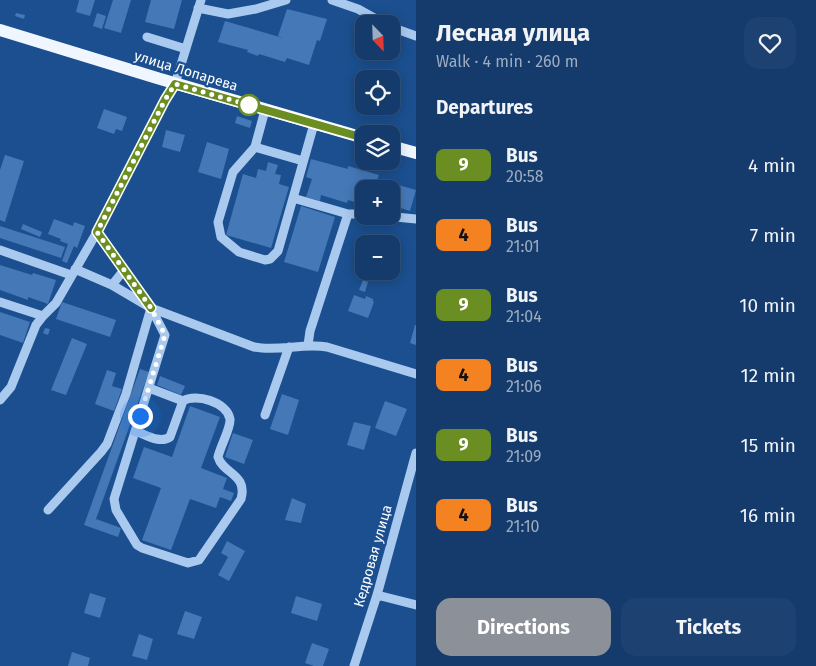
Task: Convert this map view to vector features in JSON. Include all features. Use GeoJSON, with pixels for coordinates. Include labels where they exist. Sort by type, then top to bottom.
{"type":"FeatureCollection","features":[{"type":"Feature","properties":{"kind":"main road","name":"улица Лопарева"},"geometry":{"type":"LineString","coordinates":[[0,30],[175,84],[355,135]]}},
{"type":"Feature","properties":{"kind":"main road"},"geometry":{"type":"LineString","coordinates":[[400,149],[416,154]]}},
{"type":"Feature","properties":{"kind":"street"},"geometry":{"type":"LineString","coordinates":[[0,400],[11,387],[36,325],[56,303],[97,232],[175,84],[200,4],[228,14],[256,9],[286,0]]}},
{"type":"Feature","properties":{"kind":"street"},"geometry":{"type":"LineString","coordinates":[[332,0],[358,8],[370,15]]}},
{"type":"Feature","properties":{"kind":"street"},"geometry":{"type":"LineString","coordinates":[[400,31],[416,36]]}},
{"type":"Feature","properties":{"kind":"street"},"geometry":{"type":"LineString","coordinates":[[147,37],[186,49]]}},
{"type":"Feature","properties":{"kind":"street"},"geometry":{"type":"LineString","coordinates":[[265,110],[255,147],[233,172],[218,222],[221,237],[239,252],[265,260],[270,259],[278,251],[314,124]]}},
{"type":"Feature","properties":{"kind":"street"},"geometry":{"type":"LineString","coordinates":[[255,147],[303,161]]}},
{"type":"Feature","properties":{"kind":"street"},"geometry":{"type":"LineString","coordinates":[[293,198],[348,214],[355,214]]}},
{"type":"Feature","properties":{"kind":"street"},"geometry":{"type":"LineString","coordinates":[[308,346],[310,331],[348,214]]}},
{"type":"Feature","properties":{"kind":"street"},"geometry":{"type":"LineString","coordinates":[[400,217],[416,218]]}},
{"type":"Feature","properties":{"kind":"street"},"geometry":{"type":"LineString","coordinates":[[97,232],[151,308],[165,335],[114,499],[116,510],[137,545],[188,562],[199,560],[241,498],[242,489],[238,480],[221,464],[218,457],[230,422],[228,415],[212,401],[193,397],[183,401],[149,388]]}},
{"type":"Feature","properties":{"kind":"street"},"geometry":{"type":"LineString","coordinates":[[0,250],[112,286],[151,308],[254,347],[266,349],[308,346],[327,347],[416,374]]}},
{"type":"Feature","properties":{"kind":"street"},"geometry":{"type":"LineString","coordinates":[[112,286],[124,270]]}},
{"type":"Feature","properties":{"kind":"street"},"geometry":{"type":"LineString","coordinates":[[0,302],[43,316]]}},
{"type":"Feature","properties":{"kind":"street"},"geometry":{"type":"LineString","coordinates":[[48,510],[107,444],[126,394],[151,308]]}},
{"type":"Feature","properties":{"kind":"street"},"geometry":{"type":"LineString","coordinates":[[266,415],[289,347]]}},
{"type":"Feature","properties":{"kind":"street"},"geometry":{"type":"LineString","coordinates":[[136,431],[161,440],[168,439],[183,401]]}},
{"type":"Feature","properties":{"kind":"street","name":"Кедровая улица"},"geometry":{"type":"LineString","coordinates":[[354,666],[377,594],[416,454]]}},
{"type":"Feature","properties":{"kind":"street"},"geometry":{"type":"LineString","coordinates":[[377,594],[416,605]]}},
{"type":"Feature","properties":{"kind":"building"},"geometry":{"type":"Polygon","coordinates":[[[79,0],[95,0],[90,16],[76,12],[79,0]]]}},
{"type":"Feature","properties":{"kind":"building"},"geometry":{"type":"Polygon","coordinates":[[[113,0],[131,0],[121,33],[104,28],[113,0]]]}},
{"type":"Feature","properties":{"kind":"building"},"geometry":{"type":"Polygon","coordinates":[[[151,0],[182,0],[174,29],[145,22],[151,0]]]}},
{"type":"Feature","properties":{"kind":"building"},"geometry":{"type":"Polygon","coordinates":[[[287,9],[327,19],[320,41],[317,40],[309,65],[287,58],[285,62],[259,54],[258,56],[247,52],[248,50],[218,42],[225,21],[283,38],[278,36],[287,9]]]}},
{"type":"Feature","properties":{"kind":"building"},"geometry":{"type":"Polygon","coordinates":[[[16,13],[25,15],[24,19],[15,16],[16,13]]]}},
{"type":"Feature","properties":{"kind":"building"},"geometry":{"type":"Polygon","coordinates":[[[97,13],[106,16],[102,29],[93,26],[97,13]]]}},
{"type":"Feature","properties":{"kind":"building"},"geometry":{"type":"Polygon","coordinates":[[[104,109],[127,117],[122,131],[116,129],[114,134],[97,128],[104,109]]]}},
{"type":"Feature","properties":{"kind":"building"},"geometry":{"type":"Polygon","coordinates":[[[237,116],[252,121],[250,128],[235,123],[237,116]]]}},
{"type":"Feature","properties":{"kind":"building"},"geometry":{"type":"Polygon","coordinates":[[[166,130],[185,135],[180,152],[162,147],[166,130]]]}},
{"type":"Feature","properties":{"kind":"building"},"geometry":{"type":"Polygon","coordinates":[[[207,142],[229,149],[221,179],[198,172],[207,142]]]}},
{"type":"Feature","properties":{"kind":"building"},"geometry":{"type":"Polygon","coordinates":[[[5,155],[24,161],[5,222],[0,220],[0,170],[5,155]]]}},
{"type":"Feature","properties":{"kind":"building"},"geometry":{"type":"Polygon","coordinates":[[[311,159],[348,169],[348,166],[355,168],[355,170],[379,175],[377,180],[355,180],[355,202],[348,200],[347,203],[321,195],[320,201],[306,197],[312,179],[306,177],[311,159]]]}},
{"type":"Feature","properties":{"kind":"building"},"geometry":{"type":"Polygon","coordinates":[[[268,162],[278,165],[275,174],[281,175],[279,184],[289,187],[271,248],[226,235],[243,174],[256,178],[258,169],[266,171],[268,162]]]}},
{"type":"Feature","properties":{"kind":"building"},"geometry":{"type":"Polygon","coordinates":[[[400,185],[416,190],[410,211],[400,208],[400,185]]]}},
{"type":"Feature","properties":{"kind":"building"},"geometry":{"type":"Polygon","coordinates":[[[301,206],[335,217],[318,272],[284,262],[301,206]]]}},
{"type":"Feature","properties":{"kind":"building"},"geometry":{"type":"Polygon","coordinates":[[[54,219],[73,226],[74,222],[85,226],[77,248],[74,246],[67,263],[62,261],[68,244],[48,234],[54,219]]]}},
{"type":"Feature","properties":{"kind":"building"},"geometry":{"type":"Polygon","coordinates":[[[23,224],[42,232],[40,237],[21,229],[23,224]]]}},
{"type":"Feature","properties":{"kind":"building"},"geometry":{"type":"Polygon","coordinates":[[[0,226],[65,247],[61,258],[0,238],[0,226]]]}},
{"type":"Feature","properties":{"kind":"building"},"geometry":{"type":"Polygon","coordinates":[[[0,265],[56,280],[48,304],[28,297],[28,300],[0,290],[0,265]]]}},
{"type":"Feature","properties":{"kind":"building"},"geometry":{"type":"Polygon","coordinates":[[[363,280],[368,282],[365,292],[359,290],[363,280]]]}},
{"type":"Feature","properties":{"kind":"building"},"geometry":{"type":"Polygon","coordinates":[[[354,295],[365,299],[366,296],[373,299],[374,302],[368,318],[348,311],[354,295]]]}},
{"type":"Feature","properties":{"kind":"building"},"geometry":{"type":"Polygon","coordinates":[[[62,302],[116,320],[110,337],[56,319],[62,302]]]}},
{"type":"Feature","properties":{"kind":"building"},"geometry":{"type":"Polygon","coordinates":[[[0,312],[30,322],[23,343],[0,335],[0,312]]]}},
{"type":"Feature","properties":{"kind":"building"},"geometry":{"type":"Polygon","coordinates":[[[416,325],[416,345],[410,343],[416,325]]]}},
{"type":"Feature","properties":{"kind":"building"},"geometry":{"type":"Polygon","coordinates":[[[45,328],[50,329],[48,335],[43,333],[45,328]]]}},
{"type":"Feature","properties":{"kind":"building"},"geometry":{"type":"Polygon","coordinates":[[[72,338],[87,344],[66,395],[51,390],[72,338]]]}},
{"type":"Feature","properties":{"kind":"building"},"geometry":{"type":"Polygon","coordinates":[[[140,369],[149,372],[96,519],[121,528],[118,537],[84,525],[140,369]]]}},
{"type":"Feature","properties":{"kind":"building"},"geometry":{"type":"Polygon","coordinates":[[[107,370],[116,373],[112,386],[122,389],[114,411],[95,404],[107,370]]]}},
{"type":"Feature","properties":{"kind":"building"},"geometry":{"type":"Polygon","coordinates":[[[160,376],[185,386],[181,395],[157,385],[160,376]]]}},
{"type":"Feature","properties":{"kind":"building"},"geometry":{"type":"Polygon","coordinates":[[[282,394],[299,400],[288,435],[270,429],[282,394]]]}},
{"type":"Feature","properties":{"kind":"building"},"geometry":{"type":"Polygon","coordinates":[[[385,401],[407,409],[396,436],[375,428],[385,401]]]}},
{"type":"Feature","properties":{"kind":"building"},"geometry":{"type":"Polygon","coordinates":[[[190,406],[220,417],[201,468],[227,478],[223,489],[234,493],[231,501],[220,497],[216,508],[190,499],[171,550],[142,540],[161,488],[133,478],[144,447],[172,457],[190,406]]]}},
{"type":"Feature","properties":{"kind":"building"},"geometry":{"type":"Polygon","coordinates":[[[354,422],[371,426],[364,450],[347,445],[354,422]]]}},
{"type":"Feature","properties":{"kind":"building"},"geometry":{"type":"Polygon","coordinates":[[[233,433],[253,440],[244,464],[225,457],[233,433]]]}},
{"type":"Feature","properties":{"kind":"building"},"geometry":{"type":"Polygon","coordinates":[[[292,498],[306,504],[301,523],[285,520],[292,498]]]}},
{"type":"Feature","properties":{"kind":"building"},"geometry":{"type":"Polygon","coordinates":[[[227,541],[245,551],[229,581],[218,575],[228,557],[221,553],[227,541]]]}},
{"type":"Feature","properties":{"kind":"building"},"geometry":{"type":"Polygon","coordinates":[[[90,593],[106,598],[100,618],[84,613],[90,593]]]}},
{"type":"Feature","properties":{"kind":"building"},"geometry":{"type":"Polygon","coordinates":[[[296,596],[322,604],[317,621],[291,613],[296,596]]]}},
{"type":"Feature","properties":{"kind":"building"},"geometry":{"type":"Polygon","coordinates":[[[185,611],[202,617],[194,639],[177,634],[185,611]]]}},
{"type":"Feature","properties":{"kind":"building"},"geometry":{"type":"Polygon","coordinates":[[[139,634],[153,639],[147,660],[132,656],[139,634]]]}},
{"type":"Feature","properties":{"kind":"building"},"geometry":{"type":"Polygon","coordinates":[[[312,643],[329,649],[323,666],[305,663],[312,643]]]}},
{"type":"Feature","properties":{"kind":"building"},"geometry":{"type":"Polygon","coordinates":[[[72,652],[90,658],[88,666],[68,666],[72,652]]]}},
{"type":"Feature","properties":{"kind":"bus line","name":"9"},"geometry":{"type":"LineString","coordinates":[[151,308],[97,232],[175,84],[355,135]]}},
{"type":"Feature","properties":{"kind":"route"},"geometry":{"type":"LineString","coordinates":[[140,416],[165,335],[151,308],[97,232],[175,84],[249,105]]}}]}
